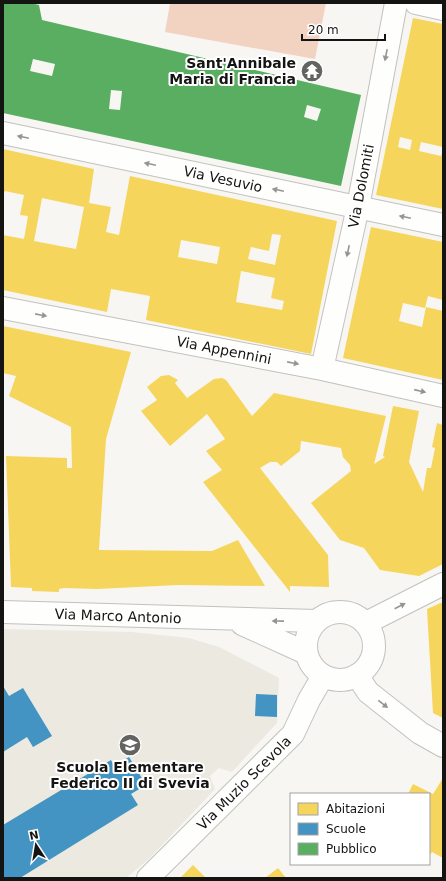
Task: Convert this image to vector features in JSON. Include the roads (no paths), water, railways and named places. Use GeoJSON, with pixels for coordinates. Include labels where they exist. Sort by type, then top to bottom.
{"type":"FeatureCollection","features":[{"type":"Feature","properties":{"kind":"street","name":"Via Dolomiti"},"geometry":{"type":"LineString","coordinates":[[322,369],[358,207],[396,3]]}},
{"type":"Feature","properties":{"kind":"street"},"geometry":{"type":"LineString","coordinates":[[416,3],[443,8]]}},
{"type":"Feature","properties":{"kind":"street","name":"Via Vesuvio"},"geometry":{"type":"LineString","coordinates":[[3,133],[443,225]]}},
{"type":"Feature","properties":{"kind":"street","name":"Via Appennini"},"geometry":{"type":"LineString","coordinates":[[3,308],[322,369],[443,396]]}},
{"type":"Feature","properties":{"kind":"street"},"geometry":{"type":"LineString","coordinates":[[366,623],[443,584]]}},
{"type":"Feature","properties":{"kind":"street","name":"Via Marco Antonio"},"geometry":{"type":"LineString","coordinates":[[3,612],[317,622]]}},
{"type":"Feature","properties":{"kind":"street"},"geometry":{"type":"LineString","coordinates":[[347,613],[366,623],[371,632],[374,651],[371,661],[365,669],[346,680],[334,680],[324,676],[316,670],[306,653],[306,642],[310,630],[317,622],[326,615],[347,613]]}},
{"type":"Feature","properties":{"kind":"street","name":"Via Marco Antonio"},"geometry":{"type":"LineString","coordinates":[[234,620],[306,653]]}},
{"type":"Feature","properties":{"kind":"street"},"geometry":{"type":"LineString","coordinates":[[357,675],[368,692],[420,733],[443,746]]}},
{"type":"Feature","properties":{"kind":"street","name":"Via Muzio Scevola"},"geometry":{"type":"LineString","coordinates":[[156,875],[293,734],[309,700],[324,676]]}},
{"type":"Feature","properties":{"kind":"place","name":"Sant'Annibale Maria di Francia"},"geometry":{"type":"Point","coordinates":[312,71]}},
{"type":"Feature","properties":{"kind":"place","name":"Scuola Elementare Federico II di Svevia"},"geometry":{"type":"Point","coordinates":[130,745]}}]}
